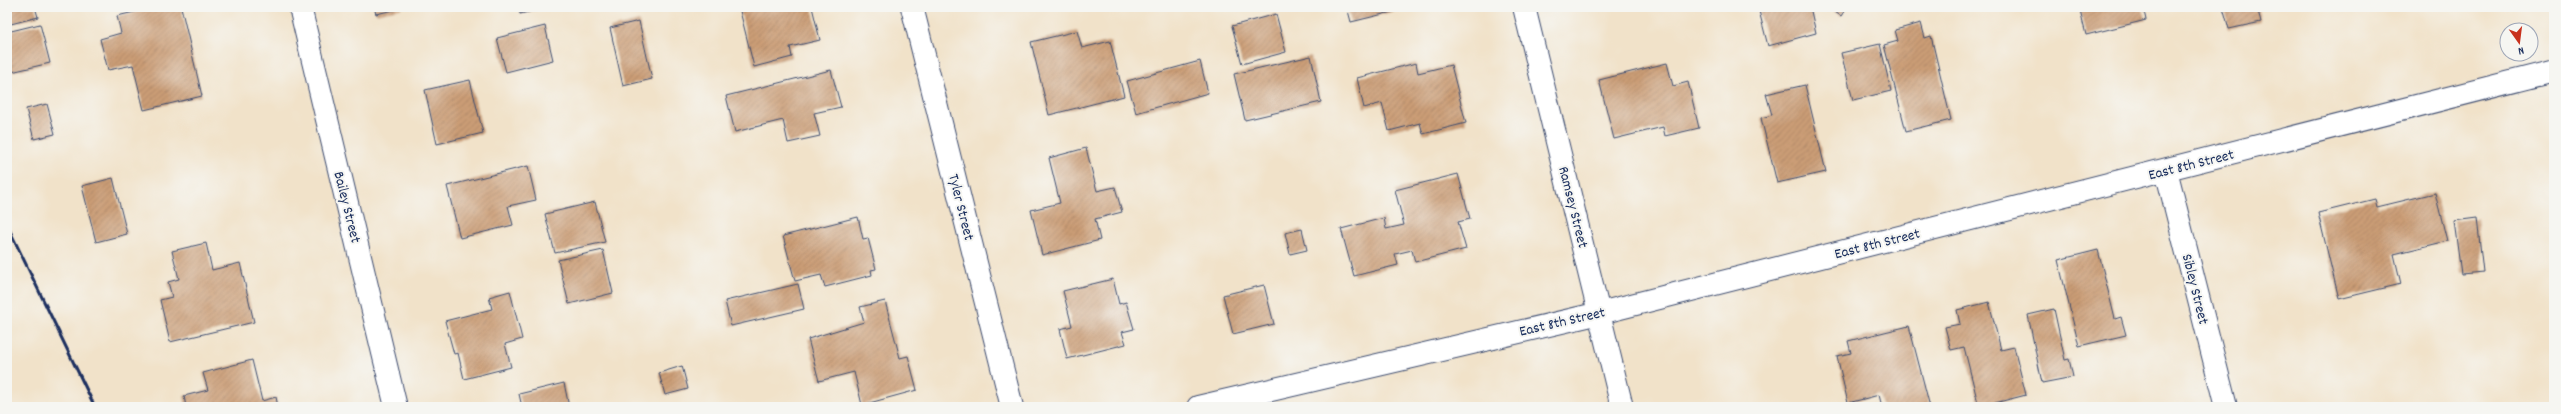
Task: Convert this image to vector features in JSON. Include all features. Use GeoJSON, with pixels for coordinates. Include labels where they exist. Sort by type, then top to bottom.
{"type":"FeatureCollection","features":[{"type":"Feature","properties":{"kind":"street","name":"Bailey Street"},"geometry":{"type":"LineString","coordinates":[[300,7],[396,407]]}},
{"type":"Feature","properties":{"kind":"street","name":"Tyler Street"},"geometry":{"type":"LineString","coordinates":[[912,7],[1012,407]]}},
{"type":"Feature","properties":{"kind":"street","name":"Ramsey Street"},"geometry":{"type":"LineString","coordinates":[[1524,7],[1622,407]]}},
{"type":"Feature","properties":{"kind":"street","name":"East 8th Street"},"geometry":{"type":"LineString","coordinates":[[1198,407],[1600,313],[2554,71]]}},
{"type":"Feature","properties":{"kind":"street","name":"Sibley Street"},"geometry":{"type":"LineString","coordinates":[[2166,170],[2226,407]]}},
{"type":"Feature","properties":{"kind":"building"},"geometry":{"type":"Polygon","coordinates":[[[7,7],[35,7],[38,17],[7,25],[7,7]]]}},
{"type":"Feature","properties":{"kind":"building"},"geometry":{"type":"Polygon","coordinates":[[[156,7],[181,7],[202,96],[144,110],[133,65],[108,70],[100,39],[121,33],[117,16],[156,7]]]}},
{"type":"Feature","properties":{"kind":"building"},"geometry":{"type":"Polygon","coordinates":[[[374,7],[403,7],[403,8],[376,14],[374,7]]]}},
{"type":"Feature","properties":{"kind":"building"},"geometry":{"type":"Polygon","coordinates":[[[519,7],[545,7],[545,8],[520,14],[519,7]]]}},
{"type":"Feature","properties":{"kind":"building"},"geometry":{"type":"Polygon","coordinates":[[[739,7],[812,7],[820,40],[790,47],[792,57],[754,67],[739,7]]]}},
{"type":"Feature","properties":{"kind":"building"},"geometry":{"type":"Polygon","coordinates":[[[1347,7],[1403,7],[1404,9],[1351,22],[1347,7]]]}},
{"type":"Feature","properties":{"kind":"building"},"geometry":{"type":"Polygon","coordinates":[[[1758,7],[1810,7],[1816,33],[1768,46],[1758,7]]]}},
{"type":"Feature","properties":{"kind":"building"},"geometry":{"type":"Polygon","coordinates":[[[1827,7],[1847,7],[1841,16],[1827,7]]]}},
{"type":"Feature","properties":{"kind":"building"},"geometry":{"type":"Polygon","coordinates":[[[2079,7],[2143,7],[2146,20],[2086,35],[2079,7]]]}},
{"type":"Feature","properties":{"kind":"building"},"geometry":{"type":"Polygon","coordinates":[[[2223,7],[2257,7],[2261,22],[2229,29],[2223,7]]]}},
{"type":"Feature","properties":{"kind":"building"},"geometry":{"type":"Polygon","coordinates":[[[1276,14],[1286,52],[1242,64],[1232,26],[1276,14]]]}},
{"type":"Feature","properties":{"kind":"building"},"geometry":{"type":"Polygon","coordinates":[[[639,21],[652,79],[623,86],[610,28],[639,21]]]}},
{"type":"Feature","properties":{"kind":"building"},"geometry":{"type":"Polygon","coordinates":[[[1921,23],[1925,38],[1931,36],[1951,120],[1906,131],[1884,45],[1898,41],[1895,30],[1921,23]]]}},
{"type":"Feature","properties":{"kind":"building"},"geometry":{"type":"Polygon","coordinates":[[[40,24],[50,63],[7,73],[7,32],[40,24]]]}},
{"type":"Feature","properties":{"kind":"building"},"geometry":{"type":"Polygon","coordinates":[[[545,26],[553,60],[506,72],[497,38],[545,26]]]}},
{"type":"Feature","properties":{"kind":"building"},"geometry":{"type":"Polygon","coordinates":[[[1077,31],[1082,48],[1110,41],[1124,96],[1049,115],[1031,42],[1077,31]]]}},
{"type":"Feature","properties":{"kind":"building"},"geometry":{"type":"Polygon","coordinates":[[[1880,44],[1891,91],[1853,100],[1841,53],[1880,44]]]}},
{"type":"Feature","properties":{"kind":"building"},"geometry":{"type":"Polygon","coordinates":[[[1311,56],[1321,102],[1245,120],[1234,74],[1311,56]]]}},
{"type":"Feature","properties":{"kind":"building"},"geometry":{"type":"Polygon","coordinates":[[[1200,61],[1208,93],[1136,113],[1127,81],[1200,61]]]}},
{"type":"Feature","properties":{"kind":"building"},"geometry":{"type":"Polygon","coordinates":[[[1416,63],[1418,73],[1451,65],[1466,123],[1423,134],[1420,123],[1389,131],[1382,103],[1364,108],[1357,78],[1416,63]]]}},
{"type":"Feature","properties":{"kind":"building"},"geometry":{"type":"Polygon","coordinates":[[[1667,63],[1673,86],[1688,82],[1699,128],[1665,136],[1663,127],[1614,139],[1599,80],[1667,63]]]}},
{"type":"Feature","properties":{"kind":"building"},"geometry":{"type":"Polygon","coordinates":[[[831,70],[841,107],[814,113],[820,136],[788,143],[783,120],[735,132],[726,96],[831,70]]]}},
{"type":"Feature","properties":{"kind":"building"},"geometry":{"type":"Polygon","coordinates":[[[470,80],[483,133],[437,144],[425,90],[470,80]]]}},
{"type":"Feature","properties":{"kind":"building"},"geometry":{"type":"Polygon","coordinates":[[[1805,85],[1826,172],[1777,183],[1761,118],[1772,115],[1766,94],[1805,85]]]}},
{"type":"Feature","properties":{"kind":"building"},"geometry":{"type":"Polygon","coordinates":[[[47,104],[55,134],[34,139],[26,109],[47,104]]]}},
{"type":"Feature","properties":{"kind":"building"},"geometry":{"type":"Polygon","coordinates":[[[1086,148],[1097,191],[1115,187],[1122,212],[1095,219],[1100,240],[1042,255],[1031,210],[1060,203],[1049,158],[1086,148]]]}},
{"type":"Feature","properties":{"kind":"building"},"geometry":{"type":"Polygon","coordinates":[[[528,166],[536,200],[508,206],[513,225],[460,238],[447,186],[528,166]]]}},
{"type":"Feature","properties":{"kind":"building"},"geometry":{"type":"Polygon","coordinates":[[[1458,174],[1470,219],[1458,222],[1466,249],[1415,262],[1412,250],[1395,254],[1398,265],[1354,276],[1341,229],[1384,218],[1386,229],[1404,225],[1395,190],[1458,174]]]}},
{"type":"Feature","properties":{"kind":"building"},"geometry":{"type":"Polygon","coordinates":[[[113,178],[127,234],[96,242],[82,186],[113,178]]]}},
{"type":"Feature","properties":{"kind":"building"},"geometry":{"type":"Polygon","coordinates":[[[2435,193],[2447,241],[2394,254],[2401,284],[2339,299],[2318,213],[2375,199],[2377,207],[2435,193]]]}},
{"type":"Feature","properties":{"kind":"building"},"geometry":{"type":"Polygon","coordinates":[[[595,202],[605,242],[555,253],[545,214],[595,202]]]}},
{"type":"Feature","properties":{"kind":"building"},"geometry":{"type":"Polygon","coordinates":[[[858,217],[863,239],[868,238],[876,269],[871,270],[872,275],[825,287],[821,275],[795,281],[783,236],[858,217]]]}},
{"type":"Feature","properties":{"kind":"building"},"geometry":{"type":"Polygon","coordinates":[[[2477,218],[2483,272],[2461,274],[2454,221],[2477,218]]]}},
{"type":"Feature","properties":{"kind":"building"},"geometry":{"type":"Polygon","coordinates":[[[1302,229],[1307,250],[1290,254],[1285,233],[1302,229]]]}},
{"type":"Feature","properties":{"kind":"building"},"geometry":{"type":"Polygon","coordinates":[[[206,243],[212,270],[240,263],[254,322],[170,342],[160,300],[172,297],[168,282],[179,279],[172,251],[206,243]]]}},
{"type":"Feature","properties":{"kind":"building"},"geometry":{"type":"Polygon","coordinates":[[[603,250],[613,293],[569,304],[558,260],[603,250]]]}},
{"type":"Feature","properties":{"kind":"building"},"geometry":{"type":"Polygon","coordinates":[[[2098,250],[2115,319],[2121,317],[2126,335],[2079,346],[2058,260],[2098,250]]]}},
{"type":"Feature","properties":{"kind":"building"},"geometry":{"type":"Polygon","coordinates":[[[1113,279],[1119,304],[1126,302],[1134,329],[1122,332],[1126,344],[1067,359],[1060,329],[1072,326],[1063,291],[1113,279]]]}},
{"type":"Feature","properties":{"kind":"building"},"geometry":{"type":"Polygon","coordinates":[[[798,284],[804,309],[731,326],[725,301],[798,284]]]}},
{"type":"Feature","properties":{"kind":"building"},"geometry":{"type":"Polygon","coordinates":[[[1264,285],[1274,324],[1233,334],[1223,295],[1264,285]]]}},
{"type":"Feature","properties":{"kind":"building"},"geometry":{"type":"Polygon","coordinates":[[[510,291],[522,339],[505,344],[511,367],[464,379],[458,353],[454,354],[445,321],[492,309],[489,297],[510,291]]]}},
{"type":"Feature","properties":{"kind":"building"},"geometry":{"type":"Polygon","coordinates":[[[885,301],[900,358],[908,356],[917,390],[862,405],[854,372],[819,381],[808,339],[864,322],[860,307],[885,301]]]}},
{"type":"Feature","properties":{"kind":"building"},"geometry":{"type":"Polygon","coordinates":[[[1989,302],[2001,350],[2014,347],[2026,395],[1979,407],[1964,347],[1951,350],[1945,327],[1960,324],[1957,310],[1989,302]]]}},
{"type":"Feature","properties":{"kind":"building"},"geometry":{"type":"Polygon","coordinates":[[[2054,309],[2065,360],[2069,359],[2073,377],[2042,383],[2028,315],[2054,309]]]}},
{"type":"Feature","properties":{"kind":"building"},"geometry":{"type":"Polygon","coordinates":[[[1909,326],[1930,407],[1882,407],[1879,395],[1848,403],[1837,356],[1851,353],[1848,341],[1909,326]]]}},
{"type":"Feature","properties":{"kind":"building"},"geometry":{"type":"Polygon","coordinates":[[[252,360],[262,401],[276,397],[278,407],[186,407],[184,396],[208,390],[203,373],[252,360]]]}},
{"type":"Feature","properties":{"kind":"building"},"geometry":{"type":"Polygon","coordinates":[[[682,366],[688,389],[665,395],[659,373],[682,366]]]}},
{"type":"Feature","properties":{"kind":"building"},"geometry":{"type":"Polygon","coordinates":[[[564,383],[569,407],[522,407],[519,394],[564,383]]]}},
{"type":"Feature","properties":{"kind":"railway"},"geometry":{"type":"LineString","coordinates":[[7,225],[95,407]]}}]}
